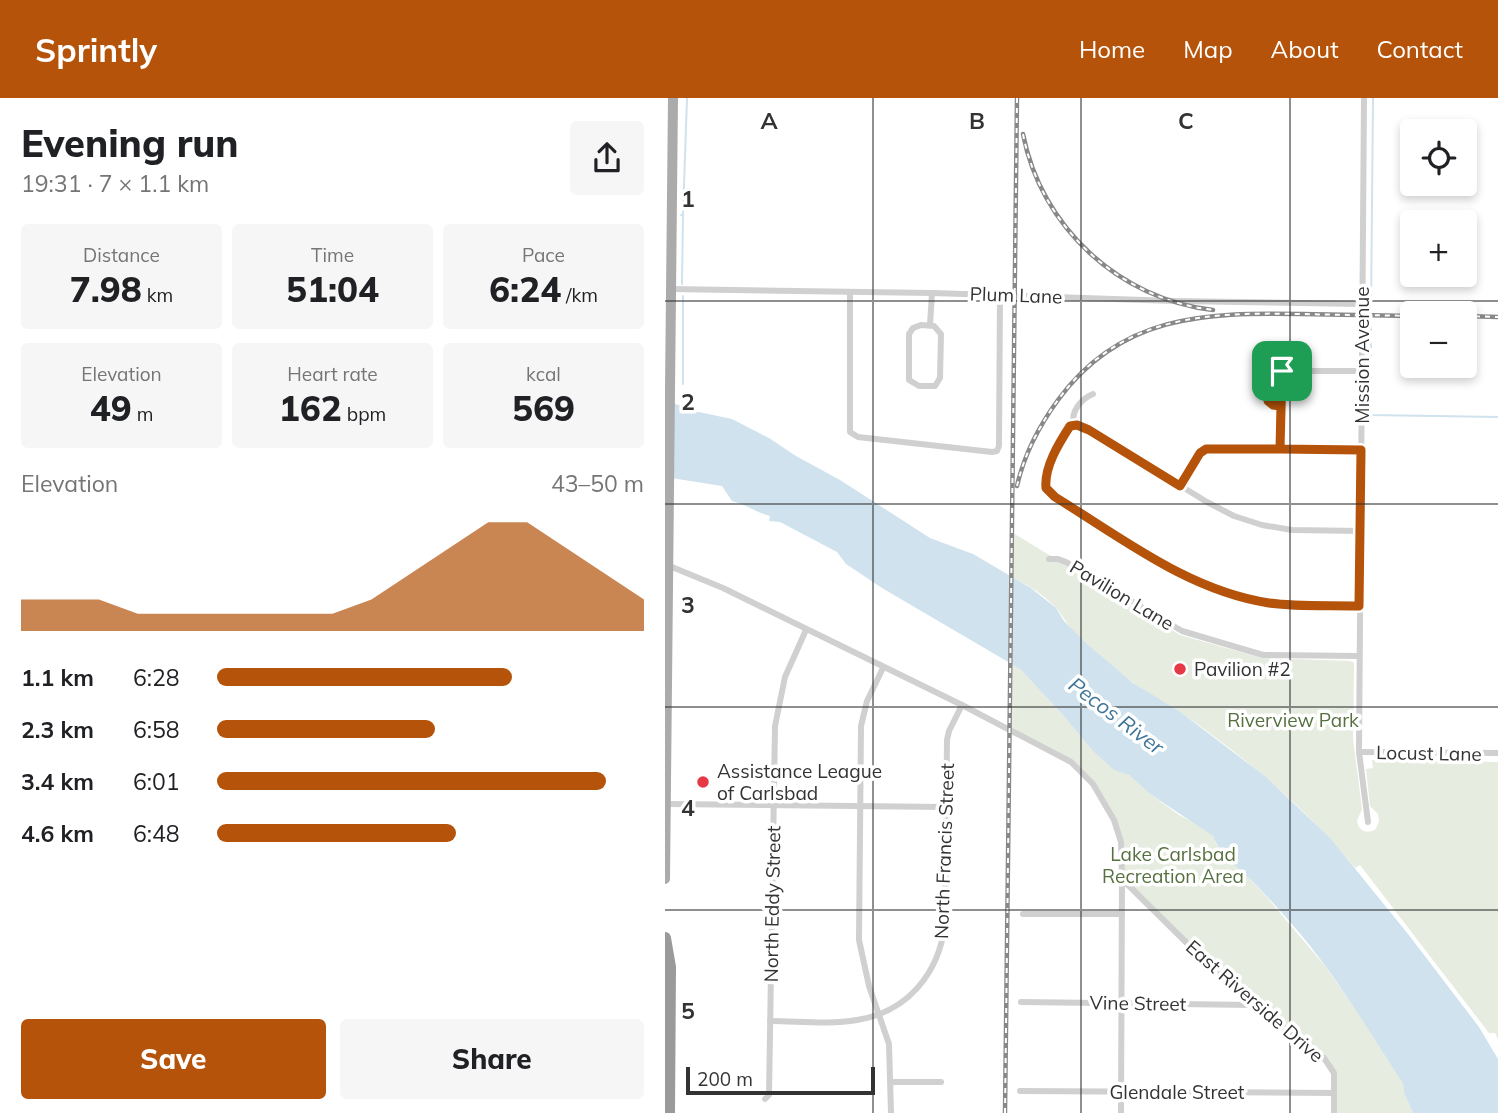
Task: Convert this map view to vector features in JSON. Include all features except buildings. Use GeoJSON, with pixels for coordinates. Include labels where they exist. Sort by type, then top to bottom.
{"type":"FeatureCollection","features":[{"type":"Feature","properties":{"kind":"highway"},"geometry":{"type":"LineString","coordinates":[[665,938],[670,967],[669,1113]]}},
{"type":"Feature","properties":{"kind":"main road"},"geometry":{"type":"LineString","coordinates":[[665,879],[666,565],[669,553],[671,389],[668,222],[673,98]]}},
{"type":"Feature","properties":{"kind":"street","name":"Mission Avenue"},"geometry":{"type":"LineString","coordinates":[[1364,98],[1359,752],[1368,821]]}},
{"type":"Feature","properties":{"kind":"street","name":"Plum Lane"},"geometry":{"type":"LineString","coordinates":[[670,289],[1362,303]]}},
{"type":"Feature","properties":{"kind":"street"},"geometry":{"type":"LineString","coordinates":[[851,292],[850,432],[858,437],[992,452],[997,451],[999,446],[1000,294]]}},
{"type":"Feature","properties":{"kind":"street"},"geometry":{"type":"LineString","coordinates":[[930,325],[932,293]]}},
{"type":"Feature","properties":{"kind":"street"},"geometry":{"type":"LineString","coordinates":[[930,325],[937,327],[941,334],[940,378],[935,386],[919,386],[911,382],[908,375],[909,334],[916,326],[930,325]]}},
{"type":"Feature","properties":{"kind":"street"},"geometry":{"type":"LineString","coordinates":[[1281,406],[1268,401],[1264,371],[1362,371]]}},
{"type":"Feature","properties":{"kind":"street"},"geometry":{"type":"LineString","coordinates":[[1280,449],[1282,371]]}},
{"type":"Feature","properties":{"kind":"street"},"geometry":{"type":"LineString","coordinates":[[1074,425],[1077,409],[1086,397],[1093,394]]}},
{"type":"Feature","properties":{"kind":"street"},"geometry":{"type":"LineString","coordinates":[[1359,606],[1266,602],[1211,587],[1181,574],[1055,497],[1046,488],[1047,477],[1058,448],[1070,426],[1074,425],[1089,430],[1226,513],[1262,525],[1292,530],[1360,531]]}},
{"type":"Feature","properties":{"kind":"street"},"geometry":{"type":"LineString","coordinates":[[1180,486],[1200,453],[1206,449],[1361,450]]}},
{"type":"Feature","properties":{"kind":"street","name":"Pavilion Lane"},"geometry":{"type":"LineString","coordinates":[[1049,559],[1066,562],[1182,631],[1263,655],[1359,656]]}},
{"type":"Feature","properties":{"kind":"street"},"geometry":{"type":"LineString","coordinates":[[666,565],[711,583],[962,705],[1051,750],[1085,774],[1102,796],[1121,842],[1121,1113]]}},
{"type":"Feature","properties":{"kind":"street","name":"North Eddy Street"},"geometry":{"type":"LineString","coordinates":[[765,1099],[769,1095],[774,735],[779,701],[789,665],[806,629]]}},
{"type":"Feature","properties":{"kind":"street"},"geometry":{"type":"LineString","coordinates":[[883,668],[867,701],[861,726],[859,940],[869,986],[889,1044],[891,1113]]}},
{"type":"Feature","properties":{"kind":"street","name":"North Francis Street"},"geometry":{"type":"LineString","coordinates":[[880,1014],[902,1003],[924,982],[941,947],[944,924],[947,740],[962,705]]}},
{"type":"Feature","properties":{"kind":"street","name":"Locust Lane"},"geometry":{"type":"LineString","coordinates":[[1359,752],[1498,753]]}},
{"type":"Feature","properties":{"kind":"street"},"geometry":{"type":"LineString","coordinates":[[666,804],[946,807]]}},
{"type":"Feature","properties":{"kind":"street","name":"East Riverside Drive"},"geometry":{"type":"LineString","coordinates":[[1122,880],[1254,1005],[1324,1058],[1334,1073],[1334,1113]]}},
{"type":"Feature","properties":{"kind":"street"},"geometry":{"type":"LineString","coordinates":[[1023,914],[1122,914]]}},
{"type":"Feature","properties":{"kind":"street","name":"Vine Street"},"geometry":{"type":"LineString","coordinates":[[1021,1002],[1254,1005]]}},
{"type":"Feature","properties":{"kind":"street"},"geometry":{"type":"LineString","coordinates":[[770,1021],[851,1021],[880,1014]]}},
{"type":"Feature","properties":{"kind":"street"},"geometry":{"type":"LineString","coordinates":[[891,1082],[941,1082]]}},
{"type":"Feature","properties":{"kind":"street","name":"Glendale Street"},"geometry":{"type":"LineString","coordinates":[[1020,1091],[1334,1093]]}},
{"type":"Feature","properties":{"kind":"green space","name":"Riverview Park"},"geometry":{"type":"Polygon","coordinates":[[[1013,533],[1180,635],[1262,658],[1354,663],[1353,739],[1362,809],[1357,821],[1363,831],[1375,830],[1379,822],[1378,814],[1370,806],[1366,769],[1373,768],[1372,760],[1498,762],[1498,1039],[1495,1033],[1489,1033],[1360,865],[1355,868],[1316,824],[1251,765],[1180,712],[1131,681],[1074,632],[1058,610],[1045,598],[1011,577],[1013,533]]]}},
{"type":"Feature","properties":{"kind":"green space","name":"Lake Carlsbad Recreation Area"},"geometry":{"type":"Polygon","coordinates":[[[1009,662],[1020,669],[1092,750],[1129,775],[1179,815],[1213,836],[1228,861],[1235,864],[1265,895],[1325,966],[1403,1084],[1413,1113],[1334,1113],[1332,1069],[1254,1005],[1122,879],[1122,854],[1114,820],[1078,767],[1009,729],[1009,662]]]}},
{"type":"Feature","properties":{"kind":"water","name":"Pecos River"},"geometry":{"type":"Polygon","coordinates":[[[665,400],[694,411],[732,419],[769,438],[930,538],[973,554],[1031,588],[1056,608],[1064,621],[1087,644],[1133,683],[1179,711],[1266,777],[1331,839],[1479,1027],[1498,1059],[1498,1113],[1413,1113],[1403,1084],[1355,1009],[1284,915],[1224,855],[1213,836],[1150,794],[1129,775],[1114,770],[1092,750],[1020,669],[882,588],[846,564],[837,552],[780,522],[769,521],[770,516],[732,501],[722,486],[665,477],[665,400]]]}},
{"type":"Feature","properties":{"kind":"waterway"},"geometry":{"type":"LineString","coordinates":[[683,215],[687,98]]}},
{"type":"Feature","properties":{"kind":"waterway"},"geometry":{"type":"LineString","coordinates":[[1371,312],[1373,98]]}},
{"type":"Feature","properties":{"kind":"waterway"},"geometry":{"type":"LineString","coordinates":[[681,215],[682,284]]}},
{"type":"Feature","properties":{"kind":"waterway"},"geometry":{"type":"LineString","coordinates":[[683,296],[683,384]]}},
{"type":"Feature","properties":{"kind":"waterway"},"geometry":{"type":"LineString","coordinates":[[1371,320],[1371,366]]}},
{"type":"Feature","properties":{"kind":"waterway"},"geometry":{"type":"LineString","coordinates":[[1371,377],[1370,415],[1498,417]]}},
{"type":"Feature","properties":{"kind":"railway"},"geometry":{"type":"LineString","coordinates":[[1005,1113],[1017,98]]}},
{"type":"Feature","properties":{"kind":"railway"},"geometry":{"type":"LineString","coordinates":[[1023,134],[1032,168],[1047,199],[1066,228],[1089,253],[1116,274],[1146,291],[1179,303],[1213,310]]}},
{"type":"Feature","properties":{"kind":"railway"},"geometry":{"type":"LineString","coordinates":[[1017,486],[1033,441],[1058,400],[1082,372],[1109,350],[1137,335],[1167,324],[1231,315],[1400,316]]}},
{"type":"Feature","properties":{"kind":"railway"},"geometry":{"type":"LineString","coordinates":[[1477,316],[1498,317]]}},
{"type":"Feature","properties":{"kind":"place","name":"Pavilion #2"},"geometry":{"type":"Point","coordinates":[1180,669]}},
{"type":"Feature","properties":{"kind":"place","name":"Assistance League of Carlsbad"},"geometry":{"type":"Point","coordinates":[703,782]}},
{"type":"Feature","properties":{"kind":"route"},"geometry":{"type":"LineString","coordinates":[[1282,371],[1268,371],[1268,401],[1281,406],[1280,449],[1361,450],[1359,606],[1266,602],[1211,587],[1181,574],[1048,492],[1045,483],[1058,448],[1070,426],[1074,425],[1089,430],[1180,486],[1200,453],[1206,449],[1280,449],[1282,371]]}}]}
